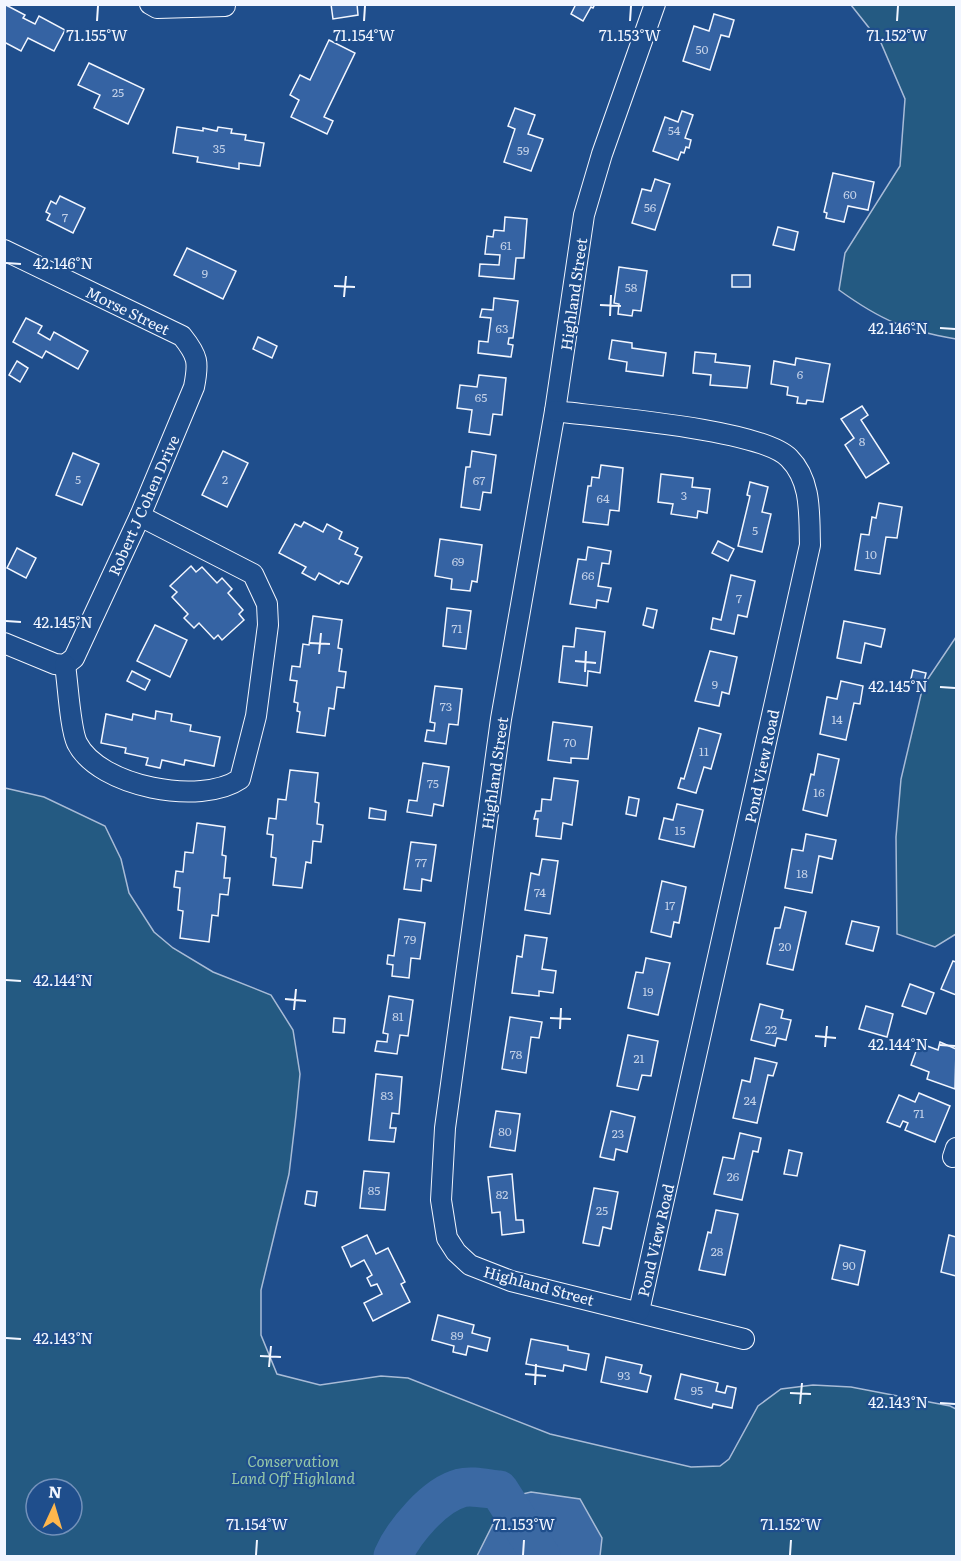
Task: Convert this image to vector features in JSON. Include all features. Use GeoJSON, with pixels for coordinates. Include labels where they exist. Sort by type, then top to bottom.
{"type":"FeatureCollection","features":[{"type":"Feature","properties":{"kind":"street"},"geometry":{"type":"LineString","coordinates":[[150,4],[157,8],[225,6]]}},
{"type":"Feature","properties":{"kind":"street","name":"Highland Street"},"geometry":{"type":"LineString","coordinates":[[655,4],[602,154],[584,214],[555,411],[498,741],[445,1128],[441,1212],[445,1231],[452,1245],[463,1259],[480,1270],[511,1281],[639,1311],[744,1339]]}},
{"type":"Feature","properties":{"kind":"street","name":"Morse Street"},"geometry":{"type":"LineString","coordinates":[[4,250],[182,336],[185,341]]}},
{"type":"Feature","properties":{"kind":"street","name":"Robert J Cohen Drive"},"geometry":{"type":"LineString","coordinates":[[65,665],[74,658],[140,516],[194,387],[198,366],[194,351],[185,341]]}},
{"type":"Feature","properties":{"kind":"street","name":"Pond View Road"},"geometry":{"type":"LineString","coordinates":[[555,411],[740,436],[771,446],[789,458],[805,483],[809,509],[810,545],[639,1311]]}},
{"type":"Feature","properties":{"kind":"street"},"geometry":{"type":"LineString","coordinates":[[4,643],[55,664],[65,665],[76,741],[88,760],[113,776],[140,785],[176,791],[227,787],[240,779],[256,716],[268,625],[267,604],[260,585],[253,574],[140,516]]}},
{"type":"Feature","properties":{"kind":"green space"},"geometry":{"type":"Polygon","coordinates":[[[851,5],[956,5],[956,339],[894,323],[839,290],[845,253],[900,166],[905,99],[881,43],[851,5]]]}},
{"type":"Feature","properties":{"kind":"green space"},"geometry":{"type":"Polygon","coordinates":[[[956,637],[956,934],[935,947],[897,934],[896,837],[901,779],[923,686],[956,637]]]}},
{"type":"Feature","properties":{"kind":"green space","name":"Conservation Land Off Highland"},"geometry":{"type":"Polygon","coordinates":[[[5,788],[44,797],[105,826],[121,859],[129,893],[154,932],[173,948],[213,972],[271,995],[293,1030],[300,1074],[289,1174],[261,1290],[261,1335],[277,1374],[320,1385],[381,1376],[408,1378],[550,1434],[691,1467],[720,1466],[729,1459],[758,1406],[781,1389],[813,1385],[851,1387],[950,1406],[956,1409],[956,1556],[5,1556],[5,788]]]}},
{"type":"Feature","properties":{"kind":"shaded area"},"geometry":{"type":"Polygon","coordinates":[[[531,1492],[580,1499],[602,1538],[600,1556],[477,1556],[506,1498],[531,1492]]]}},
{"type":"Feature","properties":{"kind":"building"},"geometry":{"type":"Polygon","coordinates":[[[4,4],[25,15],[23,18],[35,24],[39,16],[65,30],[54,51],[28,38],[21,51],[4,42],[4,4]]]}},
{"type":"Feature","properties":{"kind":"building"},"geometry":{"type":"Polygon","coordinates":[[[331,4],[357,4],[358,15],[333,19],[331,4]]]}},
{"type":"Feature","properties":{"kind":"building"},"geometry":{"type":"Polygon","coordinates":[[[576,4],[595,4],[583,21],[571,14],[576,4]]]}},
{"type":"Feature","properties":{"kind":"building"},"geometry":{"type":"Polygon","coordinates":[[[714,14],[734,20],[729,37],[721,35],[710,70],[683,61],[694,26],[709,31],[714,14]]]}},
{"type":"Feature","properties":{"kind":"building"},"geometry":{"type":"Polygon","coordinates":[[[329,40],[355,53],[324,117],[333,121],[327,134],[291,117],[299,100],[290,95],[300,75],[310,80],[329,40]]]}},
{"type":"Feature","properties":{"kind":"building"},"geometry":{"type":"Polygon","coordinates":[[[89,63],[144,89],[128,124],[94,108],[100,95],[78,85],[89,63]]]}},
{"type":"Feature","properties":{"kind":"building"},"geometry":{"type":"Polygon","coordinates":[[[515,108],[535,115],[528,134],[543,139],[531,171],[504,162],[515,129],[508,126],[515,108]]]}},
{"type":"Feature","properties":{"kind":"building"},"geometry":{"type":"Polygon","coordinates":[[[682,111],[693,115],[685,138],[691,140],[689,148],[686,147],[684,153],[681,152],[678,160],[653,151],[665,117],[678,122],[682,111]]]}},
{"type":"Feature","properties":{"kind":"building"},"geometry":{"type":"Polygon","coordinates":[[[177,127],[203,131],[203,128],[217,131],[218,127],[232,129],[231,133],[246,135],[245,140],[264,143],[260,166],[239,163],[239,169],[197,162],[198,157],[173,153],[177,127]]]}},
{"type":"Feature","properties":{"kind":"building"},"geometry":{"type":"Polygon","coordinates":[[[833,173],[874,182],[868,210],[848,206],[844,222],[826,218],[827,213],[824,212],[833,173]]]}},
{"type":"Feature","properties":{"kind":"building"},"geometry":{"type":"Polygon","coordinates":[[[655,179],[670,184],[655,230],[632,223],[642,189],[651,191],[655,179]]]}},
{"type":"Feature","properties":{"kind":"building"},"geometry":{"type":"Polygon","coordinates":[[[60,196],[85,208],[73,233],[47,220],[50,214],[46,212],[51,201],[56,204],[60,196]]]}},
{"type":"Feature","properties":{"kind":"building"},"geometry":{"type":"Polygon","coordinates":[[[505,217],[527,219],[524,258],[516,258],[514,279],[479,276],[480,264],[499,265],[500,255],[485,254],[487,236],[493,237],[494,230],[504,231],[505,217]]]}},
{"type":"Feature","properties":{"kind":"building"},"geometry":{"type":"Polygon","coordinates":[[[778,227],[798,232],[794,250],[773,245],[778,227]]]}},
{"type":"Feature","properties":{"kind":"building"},"geometry":{"type":"Polygon","coordinates":[[[187,248],[236,271],[223,299],[174,275],[187,248]]]}},
{"type":"Feature","properties":{"kind":"building"},"geometry":{"type":"Polygon","coordinates":[[[619,267],[647,271],[641,311],[633,310],[632,316],[618,314],[619,304],[614,303],[619,267]]]}},
{"type":"Feature","properties":{"kind":"building"},"geometry":{"type":"Polygon","coordinates":[[[732,275],[750,275],[750,287],[732,287],[732,275]]]}},
{"type":"Feature","properties":{"kind":"building"},"geometry":{"type":"Polygon","coordinates":[[[494,298],[518,301],[513,338],[509,338],[508,344],[513,345],[511,357],[478,353],[479,341],[488,342],[491,318],[480,317],[482,309],[493,310],[494,298]]]}},
{"type":"Feature","properties":{"kind":"building"},"geometry":{"type":"Polygon","coordinates":[[[26,318],[42,326],[38,333],[50,340],[54,332],[88,351],[78,369],[46,351],[42,358],[13,342],[26,318]]]}},
{"type":"Feature","properties":{"kind":"building"},"geometry":{"type":"Polygon","coordinates":[[[258,337],[277,346],[272,358],[253,349],[258,337]]]}},
{"type":"Feature","properties":{"kind":"building"},"geometry":{"type":"Polygon","coordinates":[[[612,340],[632,343],[632,348],[666,353],[663,376],[626,371],[627,362],[609,359],[612,340]]]}},
{"type":"Feature","properties":{"kind":"building"},"geometry":{"type":"Polygon","coordinates":[[[695,352],[716,354],[715,362],[750,366],[747,388],[710,385],[711,375],[693,373],[695,352]]]}},
{"type":"Feature","properties":{"kind":"building"},"geometry":{"type":"Polygon","coordinates":[[[796,358],[830,364],[823,402],[807,400],[806,404],[797,403],[798,397],[787,395],[788,387],[771,384],[774,361],[795,365],[796,358]]]}},
{"type":"Feature","properties":{"kind":"building"},"geometry":{"type":"Polygon","coordinates":[[[17,361],[28,368],[20,382],[9,375],[17,361]]]}},
{"type":"Feature","properties":{"kind":"building"},"geometry":{"type":"Polygon","coordinates":[[[479,375],[506,378],[502,415],[493,414],[490,435],[469,432],[472,410],[457,408],[460,385],[477,387],[479,375]]]}},
{"type":"Feature","properties":{"kind":"building"},"geometry":{"type":"Polygon","coordinates":[[[862,406],[868,415],[861,420],[889,463],[866,478],[845,445],[854,438],[841,419],[862,406]]]}},
{"type":"Feature","properties":{"kind":"building"},"geometry":{"type":"Polygon","coordinates":[[[223,451],[248,463],[227,507],[202,495],[223,451]]]}},
{"type":"Feature","properties":{"kind":"building"},"geometry":{"type":"Polygon","coordinates":[[[472,451],[496,455],[491,493],[483,492],[480,510],[461,507],[466,467],[470,467],[472,451]]]}},
{"type":"Feature","properties":{"kind":"building"},"geometry":{"type":"Polygon","coordinates":[[[73,453],[99,464],[82,505],[56,495],[73,453]]]}},
{"type":"Feature","properties":{"kind":"building"},"geometry":{"type":"Polygon","coordinates":[[[601,465],[623,468],[619,511],[610,510],[608,525],[583,522],[588,486],[591,486],[592,477],[599,478],[601,465]]]}},
{"type":"Feature","properties":{"kind":"building"},"geometry":{"type":"Polygon","coordinates":[[[661,474],[693,478],[692,487],[710,489],[707,513],[698,511],[697,518],[671,514],[673,504],[658,502],[661,474]]]}},
{"type":"Feature","properties":{"kind":"building"},"geometry":{"type":"Polygon","coordinates":[[[750,482],[768,487],[762,512],[771,514],[762,552],[738,546],[750,496],[747,495],[750,482]]]}},
{"type":"Feature","properties":{"kind":"building"},"geometry":{"type":"Polygon","coordinates":[[[879,503],[902,507],[897,538],[886,537],[880,574],[855,570],[861,534],[869,535],[872,517],[876,518],[879,503]]]}},
{"type":"Feature","properties":{"kind":"building"},"geometry":{"type":"Polygon","coordinates":[[[304,522],[323,532],[327,524],[342,532],[339,539],[358,548],[355,554],[362,557],[348,584],[341,581],[339,584],[319,573],[315,580],[302,573],[306,567],[279,553],[295,524],[301,527],[304,522]]]}},
{"type":"Feature","properties":{"kind":"building"},"geometry":{"type":"Polygon","coordinates":[[[440,539],[482,545],[477,582],[472,581],[470,591],[451,589],[452,579],[435,576],[440,539]]]}},
{"type":"Feature","properties":{"kind":"building"},"geometry":{"type":"Polygon","coordinates":[[[718,541],[734,549],[728,561],[712,553],[718,541]]]}},
{"type":"Feature","properties":{"kind":"building"},"geometry":{"type":"Polygon","coordinates":[[[588,547],[611,551],[609,564],[602,563],[598,586],[611,588],[608,602],[597,600],[596,608],[570,604],[578,559],[586,560],[588,547]]]}},
{"type":"Feature","properties":{"kind":"building"},"geometry":{"type":"Polygon","coordinates":[[[17,548],[36,558],[26,578],[7,568],[17,548]]]}},
{"type":"Feature","properties":{"kind":"building"},"geometry":{"type":"Polygon","coordinates":[[[191,566],[196,572],[202,567],[217,583],[222,578],[232,589],[228,593],[243,610],[239,614],[244,620],[222,640],[218,635],[214,639],[199,623],[194,628],[184,618],[188,614],[172,597],[177,592],[170,586],[191,566]]]}},
{"type":"Feature","properties":{"kind":"building"},"geometry":{"type":"Polygon","coordinates":[[[731,575],[755,581],[747,617],[738,615],[734,634],[711,629],[713,618],[721,620],[731,575]]]}},
{"type":"Feature","properties":{"kind":"building"},"geometry":{"type":"Polygon","coordinates":[[[447,608],[471,611],[466,649],[443,646],[447,608]]]}},
{"type":"Feature","properties":{"kind":"building"},"geometry":{"type":"Polygon","coordinates":[[[647,608],[657,610],[653,628],[643,625],[647,608]]]}},
{"type":"Feature","properties":{"kind":"building"},"geometry":{"type":"Polygon","coordinates":[[[313,616],[342,620],[338,648],[342,649],[339,671],[346,672],[344,688],[337,687],[334,709],[329,708],[325,736],[297,732],[300,712],[297,711],[298,703],[294,702],[297,681],[290,680],[292,666],[300,667],[303,644],[309,645],[313,616]]]}},
{"type":"Feature","properties":{"kind":"building"},"geometry":{"type":"Polygon","coordinates":[[[844,621],[885,629],[881,647],[865,643],[861,663],[837,658],[844,621]]]}},
{"type":"Feature","properties":{"kind":"building"},"geometry":{"type":"Polygon","coordinates":[[[155,625],[187,640],[170,677],[137,661],[155,625]]]}},
{"type":"Feature","properties":{"kind":"building"},"geometry":{"type":"Polygon","coordinates":[[[576,628],[605,632],[600,673],[588,671],[587,686],[559,682],[563,646],[574,647],[576,628]]]}},
{"type":"Feature","properties":{"kind":"building"},"geometry":{"type":"Polygon","coordinates":[[[710,651],[737,657],[729,694],[722,692],[719,706],[695,701],[710,651]]]}},
{"type":"Feature","properties":{"kind":"building"},"geometry":{"type":"Polygon","coordinates":[[[913,670],[926,673],[923,686],[910,683],[913,670]]]}},
{"type":"Feature","properties":{"kind":"building"},"geometry":{"type":"Polygon","coordinates":[[[132,671],[150,680],[145,690],[127,681],[132,671]]]}},
{"type":"Feature","properties":{"kind":"building"},"geometry":{"type":"Polygon","coordinates":[[[841,681],[863,686],[860,704],[854,703],[846,740],[820,734],[827,697],[837,699],[841,681]]]}},
{"type":"Feature","properties":{"kind":"building"},"geometry":{"type":"Polygon","coordinates":[[[435,686],[462,689],[458,725],[449,724],[446,744],[425,741],[427,730],[434,731],[435,723],[430,722],[435,686]]]}},
{"type":"Feature","properties":{"kind":"building"},"geometry":{"type":"Polygon","coordinates":[[[156,711],[172,714],[171,721],[191,725],[190,731],[220,737],[214,766],[185,760],[184,765],[162,760],[160,768],[146,765],[148,758],[125,753],[126,748],[101,743],[106,714],[132,720],[133,714],[155,719],[156,711]]]}},
{"type":"Feature","properties":{"kind":"building"},"geometry":{"type":"Polygon","coordinates":[[[553,722],[592,727],[588,759],[571,758],[571,763],[548,760],[553,722]]]}},
{"type":"Feature","properties":{"kind":"building"},"geometry":{"type":"Polygon","coordinates":[[[699,728],[721,734],[711,769],[704,767],[696,793],[678,788],[681,778],[684,779],[699,728]]]}},
{"type":"Feature","properties":{"kind":"building"},"geometry":{"type":"Polygon","coordinates":[[[818,754],[839,759],[827,816],[803,810],[818,754]]]}},
{"type":"Feature","properties":{"kind":"building"},"geometry":{"type":"Polygon","coordinates":[[[423,763],[449,767],[443,806],[434,804],[432,816],[407,812],[409,800],[417,801],[423,763]]]}},
{"type":"Feature","properties":{"kind":"building"},"geometry":{"type":"Polygon","coordinates":[[[290,770],[318,773],[315,802],[319,803],[317,824],[323,825],[321,842],[313,841],[311,863],[306,862],[302,888],[273,885],[276,858],[271,857],[273,835],[267,834],[269,818],[276,819],[278,799],[286,800],[290,770]]]}},
{"type":"Feature","properties":{"kind":"building"},"geometry":{"type":"Polygon","coordinates":[[[554,778],[578,781],[572,825],[563,823],[561,839],[536,836],[538,819],[534,819],[536,811],[541,811],[542,799],[551,800],[554,778]]]}},
{"type":"Feature","properties":{"kind":"building"},"geometry":{"type":"Polygon","coordinates":[[[629,797],[639,799],[636,816],[626,814],[629,797]]]}},
{"type":"Feature","properties":{"kind":"building"},"geometry":{"type":"Polygon","coordinates":[[[677,804],[703,810],[694,847],[659,839],[664,818],[673,820],[677,804]]]}},
{"type":"Feature","properties":{"kind":"building"},"geometry":{"type":"Polygon","coordinates":[[[370,808],[386,811],[385,820],[369,818],[370,808]]]}},
{"type":"Feature","properties":{"kind":"building"},"geometry":{"type":"Polygon","coordinates":[[[197,823],[225,827],[222,855],[226,856],[224,878],[230,878],[228,895],[220,894],[218,916],[212,915],[209,942],[180,938],[183,911],[178,910],[180,888],[174,887],[176,871],[183,872],[185,852],[193,853],[197,823]]]}},
{"type":"Feature","properties":{"kind":"building"},"geometry":{"type":"Polygon","coordinates":[[[806,834],[836,840],[832,859],[819,856],[812,893],[785,888],[792,849],[803,851],[806,834]]]}},
{"type":"Feature","properties":{"kind":"building"},"geometry":{"type":"Polygon","coordinates":[[[411,842],[436,845],[431,881],[422,879],[421,891],[404,889],[411,842]]]}},
{"type":"Feature","properties":{"kind":"building"},"geometry":{"type":"Polygon","coordinates":[[[542,859],[558,861],[550,914],[525,910],[531,873],[539,875],[542,859]]]}},
{"type":"Feature","properties":{"kind":"building"},"geometry":{"type":"Polygon","coordinates":[[[662,881],[686,887],[679,923],[674,922],[671,937],[651,932],[662,881]]]}},
{"type":"Feature","properties":{"kind":"building"},"geometry":{"type":"Polygon","coordinates":[[[785,907],[806,912],[793,970],[767,964],[775,928],[780,928],[785,907]]]}},
{"type":"Feature","properties":{"kind":"building"},"geometry":{"type":"Polygon","coordinates":[[[399,919],[425,923],[420,959],[411,958],[409,978],[392,976],[393,965],[387,964],[388,955],[394,956],[399,919]]]}},
{"type":"Feature","properties":{"kind":"building"},"geometry":{"type":"Polygon","coordinates":[[[852,921],[879,927],[873,951],[846,944],[852,921]]]}},
{"type":"Feature","properties":{"kind":"building"},"geometry":{"type":"Polygon","coordinates":[[[525,935],[547,938],[542,969],[556,971],[553,993],[539,991],[539,996],[512,993],[517,956],[522,957],[525,935]]]}},
{"type":"Feature","properties":{"kind":"building"},"geometry":{"type":"Polygon","coordinates":[[[646,958],[670,963],[658,1015],[628,1008],[636,972],[643,973],[646,958]]]}},
{"type":"Feature","properties":{"kind":"building"},"geometry":{"type":"Polygon","coordinates":[[[953,961],[956,962],[956,995],[941,989],[953,961]]]}},
{"type":"Feature","properties":{"kind":"building"},"geometry":{"type":"Polygon","coordinates":[[[910,984],[934,993],[926,1014],[902,1006],[910,984]]]}},
{"type":"Feature","properties":{"kind":"building"},"geometry":{"type":"Polygon","coordinates":[[[389,996],[413,1000],[408,1036],[400,1035],[397,1054],[375,1051],[377,1041],[387,1042],[388,1034],[383,1033],[389,996]]]}},
{"type":"Feature","properties":{"kind":"building"},"geometry":{"type":"Polygon","coordinates":[[[760,1004],[783,1010],[781,1018],[791,1020],[786,1040],[777,1038],[775,1046],[751,1040],[760,1004]]]}},
{"type":"Feature","properties":{"kind":"building"},"geometry":{"type":"Polygon","coordinates":[[[866,1006],[893,1014],[887,1037],[859,1029],[866,1006]]]}},
{"type":"Feature","properties":{"kind":"building"},"geometry":{"type":"Polygon","coordinates":[[[510,1017],[542,1022],[539,1038],[531,1037],[526,1073],[502,1069],[510,1017]]]}},
{"type":"Feature","properties":{"kind":"building"},"geometry":{"type":"Polygon","coordinates":[[[334,1018],[345,1019],[344,1033],[333,1032],[334,1018]]]}},
{"type":"Feature","properties":{"kind":"building"},"geometry":{"type":"Polygon","coordinates":[[[628,1035],[658,1041],[651,1076],[642,1075],[638,1090],[617,1086],[628,1035]]]}},
{"type":"Feature","properties":{"kind":"building"},"geometry":{"type":"Polygon","coordinates":[[[940,1042],[956,1049],[955,1089],[927,1079],[929,1072],[911,1065],[919,1043],[938,1050],[940,1042]]]}},
{"type":"Feature","properties":{"kind":"building"},"geometry":{"type":"Polygon","coordinates":[[[755,1058],[777,1063],[773,1076],[768,1075],[757,1123],[733,1118],[742,1080],[750,1082],[755,1058]]]}},
{"type":"Feature","properties":{"kind":"building"},"geometry":{"type":"Polygon","coordinates":[[[376,1074],[402,1077],[399,1114],[392,1113],[390,1128],[396,1128],[394,1142],[369,1140],[376,1074]]]}},
{"type":"Feature","properties":{"kind":"building"},"geometry":{"type":"Polygon","coordinates":[[[919,1093],[950,1106],[935,1142],[905,1130],[908,1123],[903,1121],[900,1127],[887,1122],[899,1095],[915,1102],[919,1093]]]}},
{"type":"Feature","properties":{"kind":"building"},"geometry":{"type":"Polygon","coordinates":[[[496,1111],[520,1114],[515,1151],[490,1147],[496,1111]]]}},
{"type":"Feature","properties":{"kind":"building"},"geometry":{"type":"Polygon","coordinates":[[[611,1111],[635,1117],[627,1152],[616,1149],[614,1160],[600,1157],[611,1111]]]}},
{"type":"Feature","properties":{"kind":"building"},"geometry":{"type":"Polygon","coordinates":[[[740,1133],[761,1138],[758,1152],[753,1151],[742,1200],[714,1194],[723,1157],[734,1159],[740,1133]]]}},
{"type":"Feature","properties":{"kind":"building"},"geometry":{"type":"Polygon","coordinates":[[[789,1150],[802,1153],[797,1176],[784,1174],[789,1150]]]}},
{"type":"Feature","properties":{"kind":"building"},"geometry":{"type":"Polygon","coordinates":[[[364,1171],[389,1173],[385,1210],[360,1208],[364,1171]]]}},
{"type":"Feature","properties":{"kind":"building"},"geometry":{"type":"Polygon","coordinates":[[[512,1174],[516,1220],[523,1220],[524,1232],[502,1235],[500,1212],[492,1213],[488,1177],[512,1174]]]}},
{"type":"Feature","properties":{"kind":"building"},"geometry":{"type":"Polygon","coordinates":[[[594,1188],[618,1192],[611,1229],[603,1227],[599,1246],[583,1243],[594,1188]]]}},
{"type":"Feature","properties":{"kind":"building"},"geometry":{"type":"Polygon","coordinates":[[[307,1191],[317,1192],[315,1206],[305,1204],[307,1191]]]}},
{"type":"Feature","properties":{"kind":"building"},"geometry":{"type":"Polygon","coordinates":[[[716,1210],[738,1214],[725,1275],[699,1270],[716,1210]]]}},
{"type":"Feature","properties":{"kind":"building"},"geometry":{"type":"Polygon","coordinates":[[[367,1235],[376,1254],[388,1248],[405,1282],[401,1284],[410,1302],[373,1321],[364,1303],[382,1294],[377,1284],[371,1286],[367,1278],[372,1275],[364,1260],[351,1267],[342,1247],[367,1235]]]}},
{"type":"Feature","properties":{"kind":"building"},"geometry":{"type":"Polygon","coordinates":[[[949,1235],[956,1237],[956,1276],[941,1272],[949,1235]]]}},
{"type":"Feature","properties":{"kind":"building"},"geometry":{"type":"Polygon","coordinates":[[[840,1245],[865,1251],[858,1285],[832,1279],[840,1245]]]}},
{"type":"Feature","properties":{"kind":"building"},"geometry":{"type":"Polygon","coordinates":[[[438,1315],[474,1325],[472,1333],[490,1338],[487,1351],[468,1346],[466,1355],[453,1352],[454,1346],[432,1340],[438,1315]]]}},
{"type":"Feature","properties":{"kind":"building"},"geometry":{"type":"Polygon","coordinates":[[[531,1339],[568,1346],[568,1350],[589,1354],[586,1370],[564,1365],[563,1371],[526,1364],[531,1339]]]}},
{"type":"Feature","properties":{"kind":"building"},"geometry":{"type":"Polygon","coordinates":[[[606,1357],[642,1365],[640,1373],[651,1376],[647,1392],[601,1382],[606,1357]]]}},
{"type":"Feature","properties":{"kind":"building"},"geometry":{"type":"Polygon","coordinates":[[[681,1374],[718,1383],[716,1391],[725,1393],[727,1386],[736,1388],[732,1408],[713,1404],[712,1408],[675,1399],[681,1374]]]}},
{"type":"Feature","properties":{"kind":"waterway"},"geometry":{"type":"LineString","coordinates":[[393,1556],[412,1526],[440,1498],[461,1488],[470,1487],[499,1490],[541,1556]]}}]}
